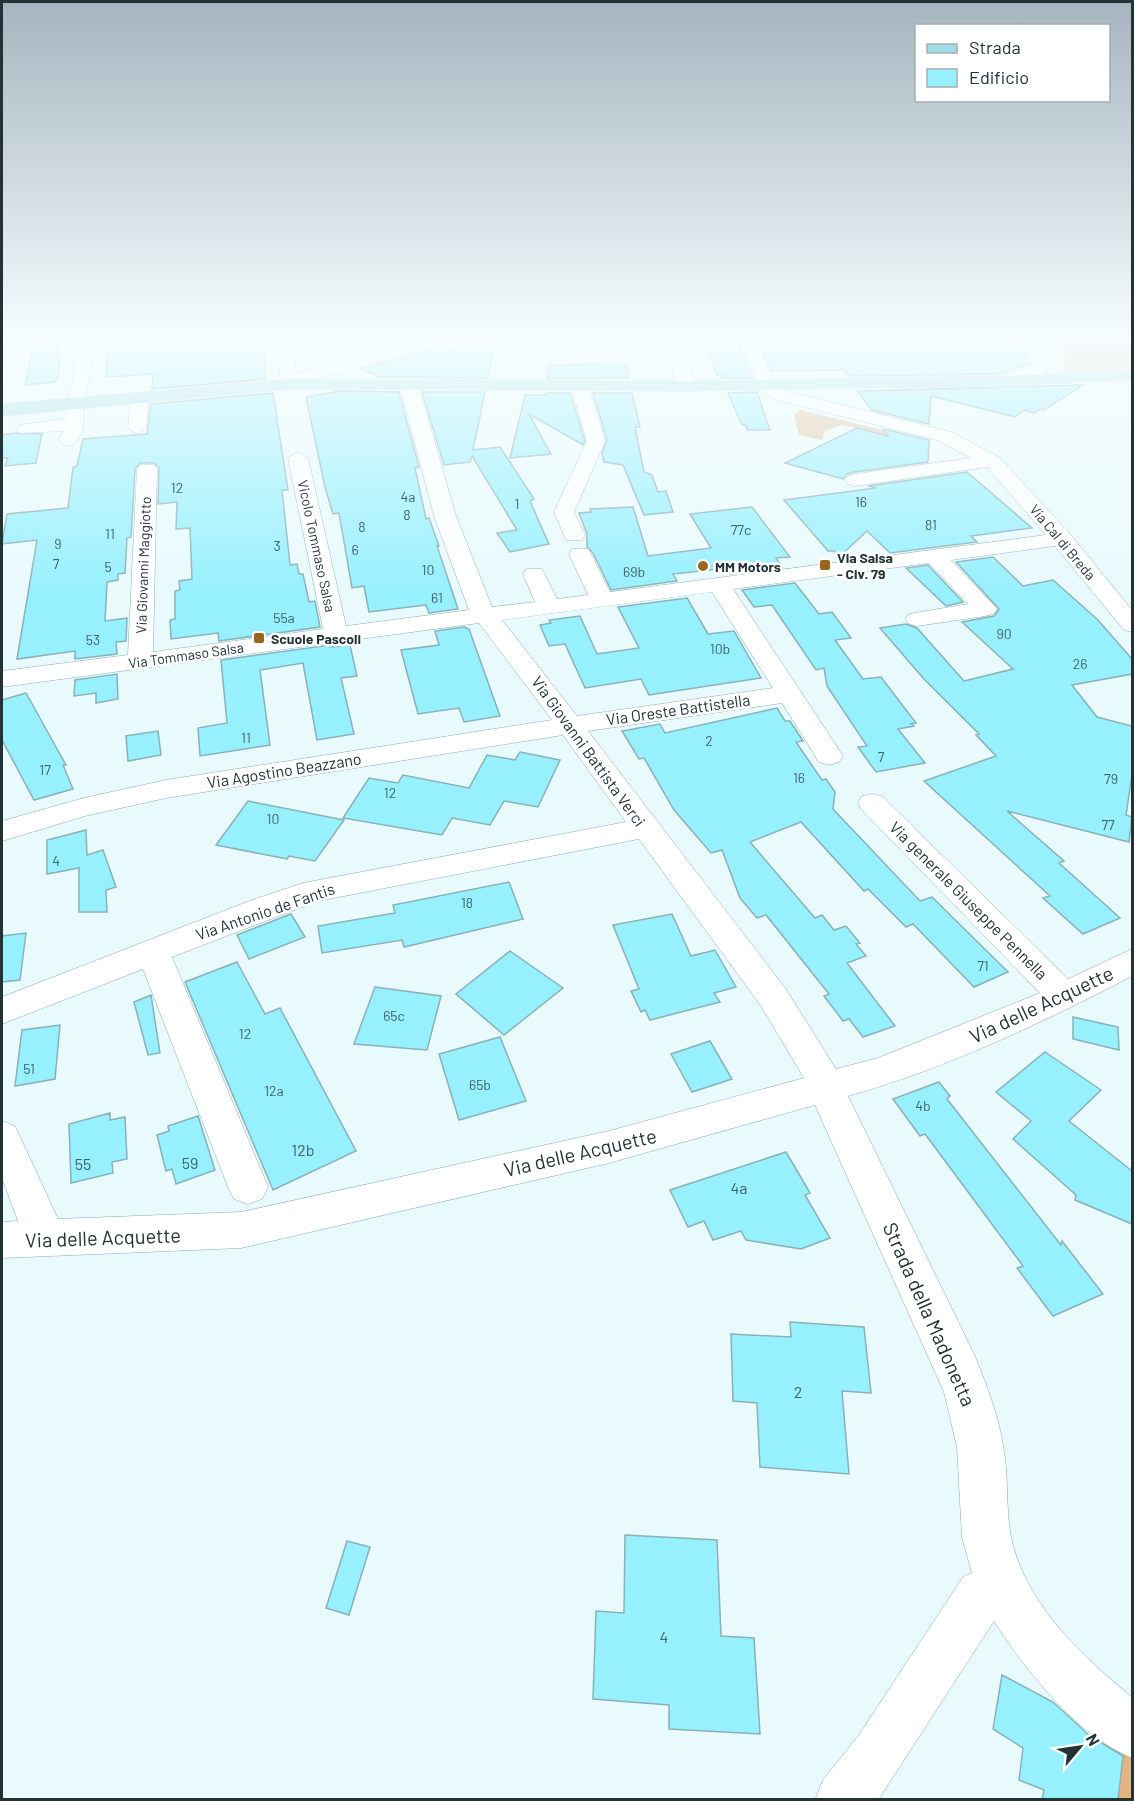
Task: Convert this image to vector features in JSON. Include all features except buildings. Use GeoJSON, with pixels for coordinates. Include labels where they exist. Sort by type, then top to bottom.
{"type":"FeatureCollection","features":[{"type":"Feature","properties":{"kind":"street"},"geometry":{"type":"LineString","coordinates":[[26,429],[71,432],[72,424]]}},
{"type":"Feature","properties":{"kind":"street","name":"Via Giovanni Battista Verci"},"geometry":{"type":"LineString","coordinates":[[420,424],[445,516],[484,615],[506,640],[797,1032],[828,1088]]}},
{"type":"Feature","properties":{"kind":"street"},"geometry":{"type":"LineString","coordinates":[[591,424],[596,441],[564,512],[602,599]]}},
{"type":"Feature","properties":{"kind":"street","name":"Via Cal di Breda"},"geometry":{"type":"LineString","coordinates":[[905,424],[944,436],[992,461],[1062,539],[1132,625]]}},
{"type":"Feature","properties":{"kind":"street","name":"Vicolo Tommaso Salsa"},"geometry":{"type":"LineString","coordinates":[[298,458],[336,634]]}},
{"type":"Feature","properties":{"kind":"street"},"geometry":{"type":"LineString","coordinates":[[855,480],[992,461]]}},
{"type":"Feature","properties":{"kind":"street","name":"Via Giovanni Maggiotto"},"geometry":{"type":"LineString","coordinates":[[140,661],[147,469]]}},
{"type":"Feature","properties":{"kind":"street","name":"Via Tommaso Salsa"},"geometry":{"type":"LineString","coordinates":[[2,680],[1062,539]]}},
{"type":"Feature","properties":{"kind":"street"},"geometry":{"type":"LineString","coordinates":[[917,619],[985,609],[934,555]]}},
{"type":"Feature","properties":{"kind":"street"},"geometry":{"type":"LineString","coordinates":[[534,573],[549,607]]}},
{"type":"Feature","properties":{"kind":"street"},"geometry":{"type":"LineString","coordinates":[[718,584],[829,756]]}},
{"type":"Feature","properties":{"kind":"street","name":"Via Oreste Battistella"},"geometry":{"type":"LineString","coordinates":[[569,725],[788,694]]}},
{"type":"Feature","properties":{"kind":"street","name":"Via Agostino Beazzano"},"geometry":{"type":"LineString","coordinates":[[2,831],[71,809],[136,795],[569,725]]}},
{"type":"Feature","properties":{"kind":"street","name":"Via generale Giuseppe Pennella"},"geometry":{"type":"LineString","coordinates":[[872,803],[1065,997]]}},
{"type":"Feature","properties":{"kind":"street","name":"Via Antonio de Fantis"},"geometry":{"type":"LineString","coordinates":[[2,1011],[314,891],[646,828]]}},
{"type":"Feature","properties":{"kind":"street"},"geometry":{"type":"LineString","coordinates":[[153,952],[248,1187]]}},
{"type":"Feature","properties":{"kind":"street","name":"Via delle Acquette"},"geometry":{"type":"LineString","coordinates":[[2,1240],[241,1230],[609,1147],[828,1088],[928,1055],[1065,997],[1132,961]]}},
{"type":"Feature","properties":{"kind":"street","name":"Strada della Madonetta"},"geometry":{"type":"LineString","coordinates":[[828,1088],[973,1407],[982,1458],[989,1547],[1001,1586],[1013,1608],[1051,1656],[1122,1723]]}},
{"type":"Feature","properties":{"kind":"street"},"geometry":{"type":"LineString","coordinates":[[2,1137],[34,1206],[43,1238]]}},
{"type":"Feature","properties":{"kind":"street"},"geometry":{"type":"LineString","coordinates":[[843,1800],[878,1754],[981,1595],[1001,1586]]}},
{"type":"Feature","properties":{"kind":"shaded area"},"geometry":{"type":"Polygon","coordinates":[[[796,424],[857,424],[918,439],[898,438],[842,425],[825,431],[822,440],[799,435],[796,424]]]}},
{"type":"Feature","properties":{"kind":"waterway"},"geometry":{"type":"LineString","coordinates":[[1129,1800],[1132,1772]]}},
{"type":"Feature","properties":{"kind":"place","name":"Via Salsa - Civ. 79"},"geometry":{"type":"Point","coordinates":[825,565]}},
{"type":"Feature","properties":{"kind":"place","name":"MM Motors"},"geometry":{"type":"Point","coordinates":[703,566]}},
{"type":"Feature","properties":{"kind":"place","name":"Scuole Pascoli"},"geometry":{"type":"Point","coordinates":[259,638]}}]}
